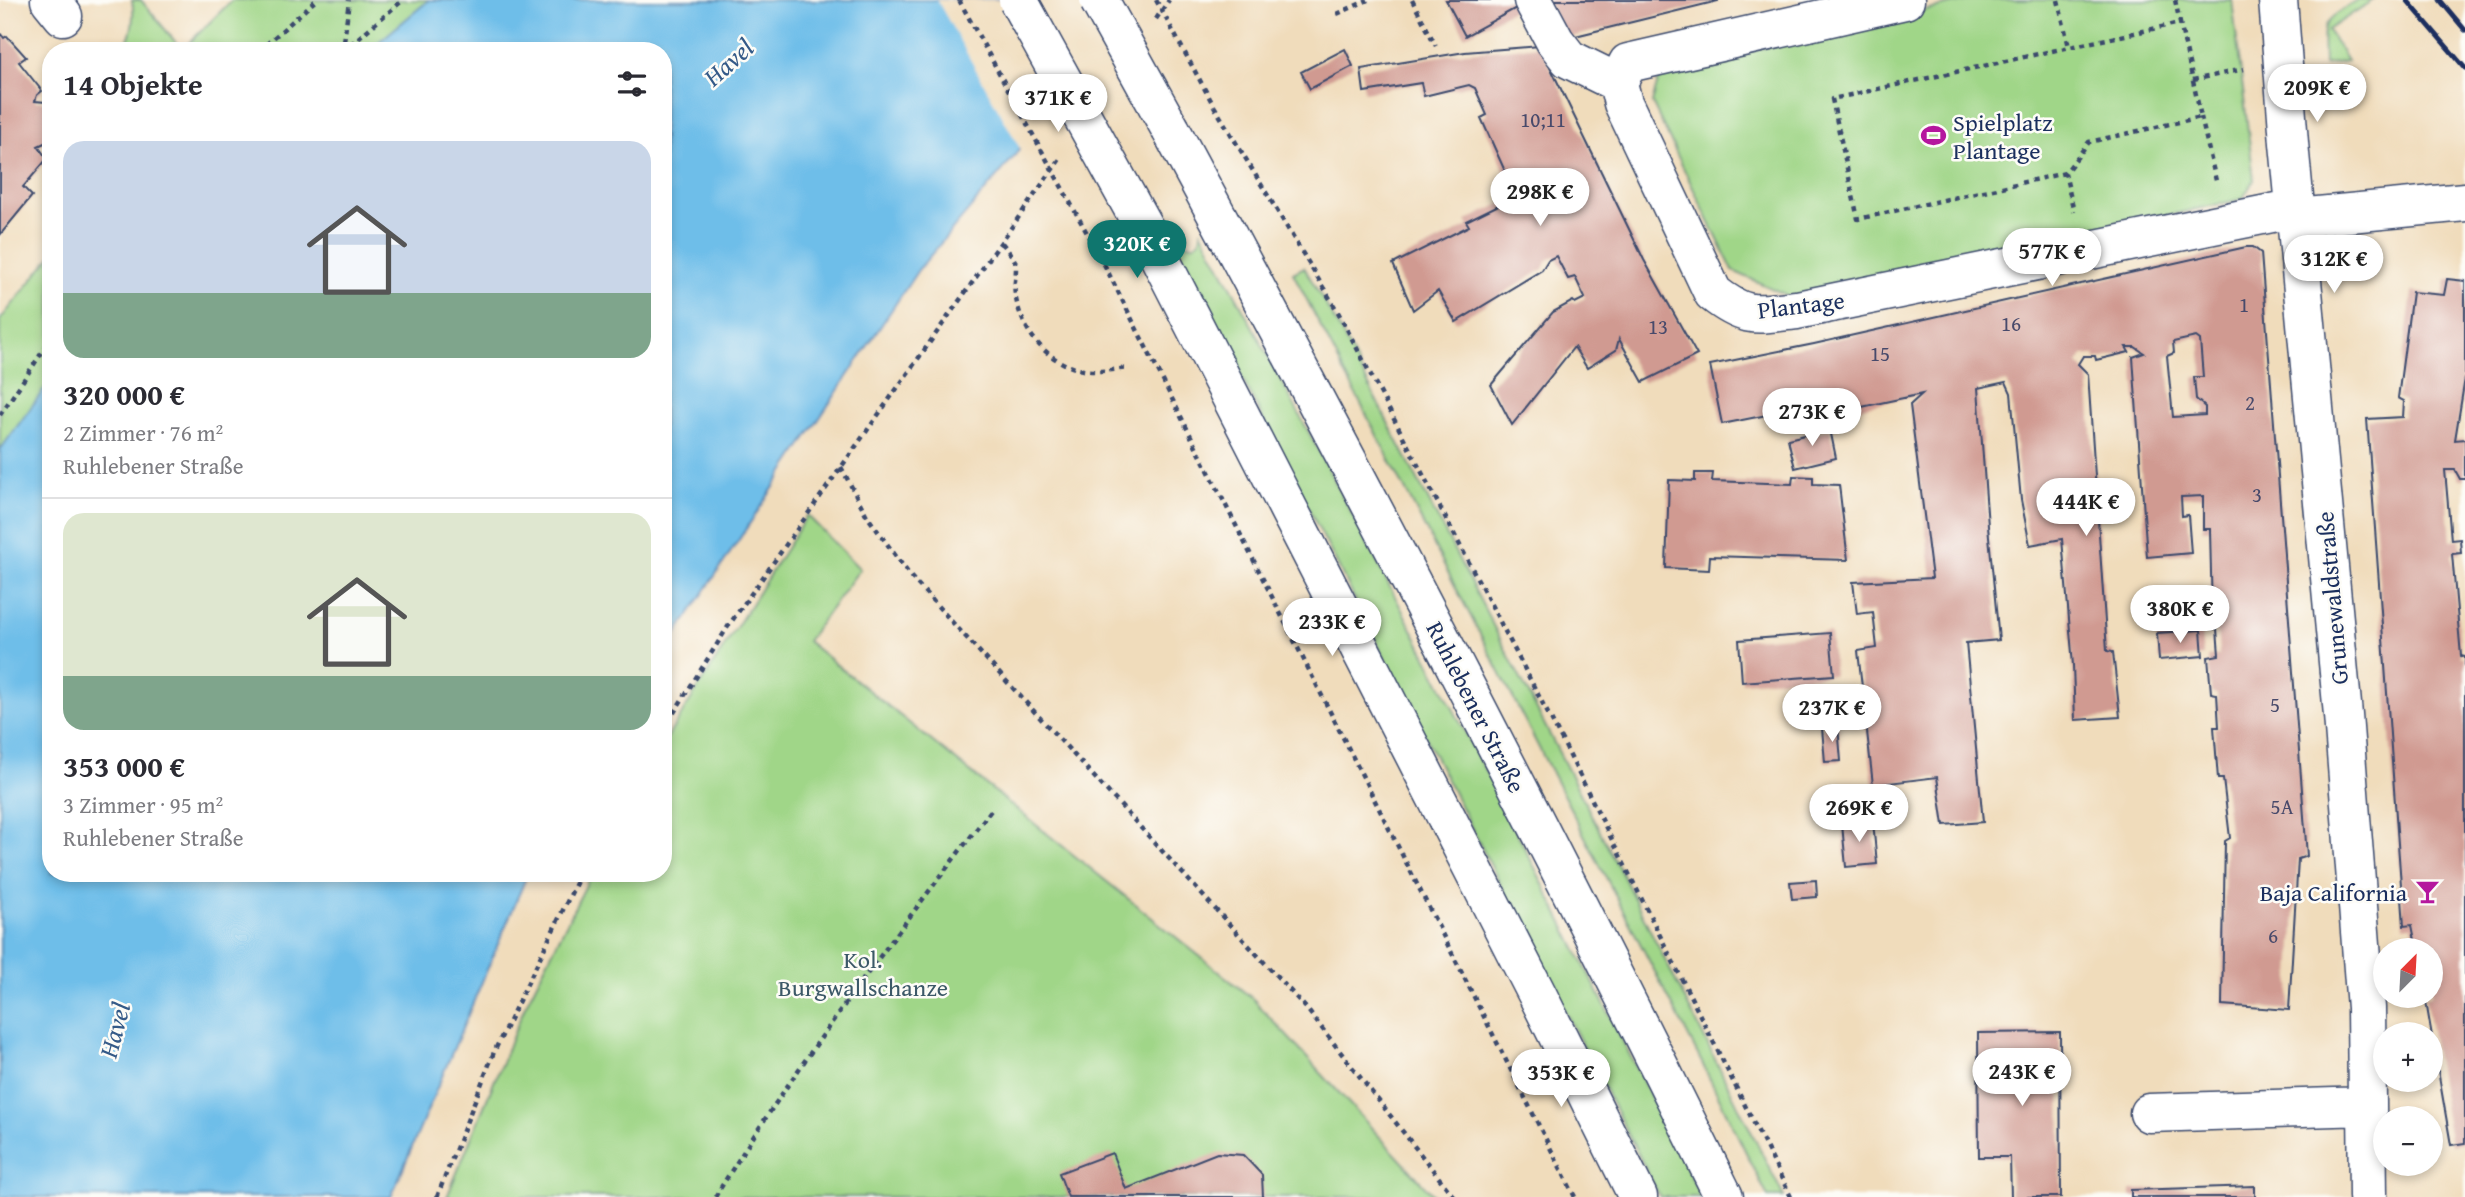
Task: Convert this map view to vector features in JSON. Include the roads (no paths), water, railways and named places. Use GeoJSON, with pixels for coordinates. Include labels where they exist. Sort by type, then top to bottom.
{"type":"FeatureCollection","features":[{"type":"Feature","properties":{"kind":"main road"},"geometry":{"type":"LineString","coordinates":[[1018,0],[1150,239],[1525,969],[1638,1197]]}},
{"type":"Feature","properties":{"kind":"main road","name":"Ruhlebener Straße"},"geometry":{"type":"LineString","coordinates":[[1100,0],[1288,347],[1476,707],[1724,1197]]}},
{"type":"Feature","properties":{"kind":"main road"},"geometry":{"type":"LineString","coordinates":[[1533,0],[1555,41],[1569,59],[1618,83],[1628,63],[1905,0]]}},
{"type":"Feature","properties":{"kind":"main road","name":"Grunewaldstraße"},"geometry":{"type":"LineString","coordinates":[[2278,0],[2347,757],[2366,1008],[2368,1197]]}},
{"type":"Feature","properties":{"kind":"main road","name":"Plantage"},"geometry":{"type":"LineString","coordinates":[[1618,83],[1623,103],[1713,293],[1732,308],[1753,314],[1821,306],[2225,221],[2296,213],[2465,202]]}},
{"type":"Feature","properties":{"kind":"main road"},"geometry":{"type":"LineString","coordinates":[[2149,1113],[2367,1106]]}},
{"type":"Feature","properties":{"kind":"water","name":"Havel"},"geometry":{"type":"Polygon","coordinates":[[[429,0],[1130,0],[1091,42],[1013,158],[918,270],[672,640],[672,42],[379,42],[429,0]]]}},
{"type":"Feature","properties":{"kind":"water","name":"Havel"},"geometry":{"type":"Polygon","coordinates":[[[42,392],[42,882],[524,882],[391,1197],[0,1197],[0,450],[42,392]]]}},
{"type":"Feature","properties":{"kind":"railway"},"geometry":{"type":"LineString","coordinates":[[2407,0],[2465,68]]}},
{"type":"Feature","properties":{"kind":"railway"},"geometry":{"type":"LineString","coordinates":[[2440,0],[2465,30]]}},
{"type":"Feature","properties":{"kind":"place","name":"Spielplatz Plantage"},"geometry":{"type":"Point","coordinates":[1933,136]}},
{"type":"Feature","properties":{"kind":"place","name":"Baja California"},"geometry":{"type":"Point","coordinates":[2427,892]}},
{"type":"Feature","properties":{"kind":"park label","name":"Kol. Burgwallschanze"},"geometry":{"type":"Point","coordinates":[863,973]}}]}
